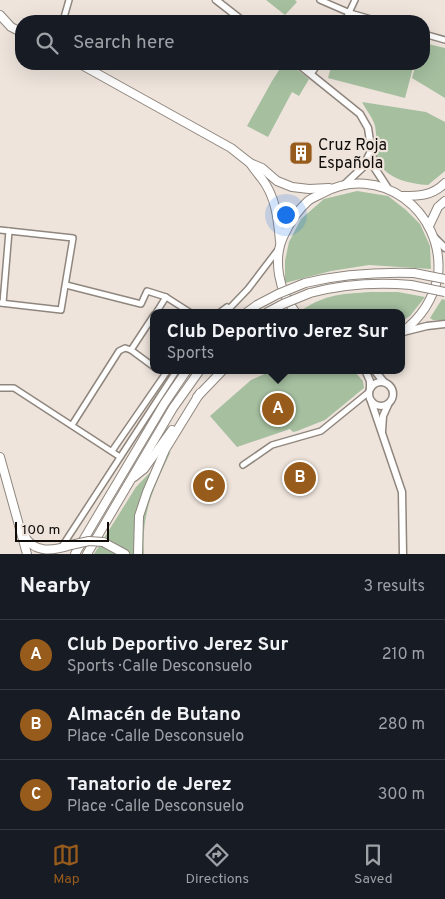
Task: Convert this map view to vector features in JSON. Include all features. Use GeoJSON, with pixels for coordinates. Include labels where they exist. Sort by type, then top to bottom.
{"type":"FeatureCollection","features":[{"type":"Feature","properties":{"kind":"main road"},"geometry":{"type":"LineString","coordinates":[[0,15],[15,28]]}},
{"type":"Feature","properties":{"kind":"main road"},"geometry":{"type":"LineString","coordinates":[[0,25],[11,26]]}},
{"type":"Feature","properties":{"kind":"main road"},"geometry":{"type":"LineString","coordinates":[[91,70],[231,148],[250,163],[270,193],[277,215],[280,277],[284,293],[294,309]]}},
{"type":"Feature","properties":{"kind":"main road"},"geometry":{"type":"LineString","coordinates":[[250,163],[262,168],[277,181],[292,187],[309,189],[331,188]]}},
{"type":"Feature","properties":{"kind":"main road"},"geometry":{"type":"LineString","coordinates":[[401,196],[426,195],[434,192],[445,183]]}},
{"type":"Feature","properties":{"kind":"main road"},"geometry":{"type":"LineString","coordinates":[[279,247],[292,219],[309,200],[331,188],[345,184],[370,184],[387,188],[401,196],[417,209],[429,226],[434,237],[438,261],[436,286],[430,302],[422,314],[405,329]]}},
{"type":"Feature","properties":{"kind":"main road"},"geometry":{"type":"LineString","coordinates":[[429,226],[438,207],[445,201]]}},
{"type":"Feature","properties":{"kind":"main road"},"geometry":{"type":"LineString","coordinates":[[252,309],[278,294],[305,283],[324,278],[362,273],[414,273],[445,279]]}},
{"type":"Feature","properties":{"kind":"main road"},"geometry":{"type":"LineString","coordinates":[[274,309],[310,293],[327,288],[363,283],[383,282],[411,285],[445,292]]}},
{"type":"Feature","properties":{"kind":"main road"},"geometry":{"type":"LineString","coordinates":[[76,554],[164,404],[184,374]]}},
{"type":"Feature","properties":{"kind":"main road"},"geometry":{"type":"LineString","coordinates":[[87,554],[173,408],[197,374]]}},
{"type":"Feature","properties":{"kind":"main road"},"geometry":{"type":"LineString","coordinates":[[131,480],[144,469],[187,408],[219,374]]}},
{"type":"Feature","properties":{"kind":"main road"},"geometry":{"type":"LineString","coordinates":[[138,554],[139,516],[147,492],[165,450],[200,393]]}},
{"type":"Feature","properties":{"kind":"main road"},"geometry":{"type":"LineString","coordinates":[[0,457],[22,531],[27,541],[36,549],[57,551],[71,545],[89,541],[103,542],[125,554]]}},
{"type":"Feature","properties":{"kind":"main road"},"geometry":{"type":"LineString","coordinates":[[22,531],[27,554]]}},
{"type":"Feature","properties":{"kind":"street"},"geometry":{"type":"LineString","coordinates":[[65,15],[69,0]]}},
{"type":"Feature","properties":{"kind":"street"},"geometry":{"type":"LineString","coordinates":[[216,0],[235,15]]}},
{"type":"Feature","properties":{"kind":"street"},"geometry":{"type":"LineString","coordinates":[[320,0],[357,15]]}},
{"type":"Feature","properties":{"kind":"street"},"geometry":{"type":"LineString","coordinates":[[350,13],[355,0]]}},
{"type":"Feature","properties":{"kind":"street"},"geometry":{"type":"LineString","coordinates":[[430,36],[445,40]]}},
{"type":"Feature","properties":{"kind":"street"},"geometry":{"type":"LineString","coordinates":[[306,70],[360,114],[368,128],[374,167],[387,188]]}},
{"type":"Feature","properties":{"kind":"street"},"geometry":{"type":"LineString","coordinates":[[311,74],[314,70]]}},
{"type":"Feature","properties":{"kind":"street"},"geometry":{"type":"LineString","coordinates":[[345,184],[363,167],[371,150]]}},
{"type":"Feature","properties":{"kind":"street"},"geometry":{"type":"LineString","coordinates":[[0,230],[73,238],[61,310],[2,303],[9,231]]}},
{"type":"Feature","properties":{"kind":"street"},"geometry":{"type":"LineString","coordinates":[[434,237],[445,248]]}},
{"type":"Feature","properties":{"kind":"street"},"geometry":{"type":"LineString","coordinates":[[229,309],[253,283],[279,247]]}},
{"type":"Feature","properties":{"kind":"street"},"geometry":{"type":"LineString","coordinates":[[66,285],[141,304],[146,291],[166,297],[185,309]]}},
{"type":"Feature","properties":{"kind":"street"},"geometry":{"type":"LineString","coordinates":[[158,309],[166,297]]}},
{"type":"Feature","properties":{"kind":"street"},"geometry":{"type":"LineString","coordinates":[[225,309],[236,301]]}},
{"type":"Feature","properties":{"kind":"street"},"geometry":{"type":"LineString","coordinates":[[131,350],[150,322]]}},
{"type":"Feature","properties":{"kind":"street"},"geometry":{"type":"LineString","coordinates":[[405,331],[445,324]]}},
{"type":"Feature","properties":{"kind":"street"},"geometry":{"type":"LineString","coordinates":[[72,425],[118,352],[124,348],[131,350],[150,364]]}},
{"type":"Feature","properties":{"kind":"street"},"geometry":{"type":"LineString","coordinates":[[112,451],[166,374]]}},
{"type":"Feature","properties":{"kind":"street"},"geometry":{"type":"LineString","coordinates":[[57,551],[174,374]]}},
{"type":"Feature","properties":{"kind":"street"},"geometry":{"type":"LineString","coordinates":[[367,374],[370,400],[402,492],[403,554]]}},
{"type":"Feature","properties":{"kind":"street"},"geometry":{"type":"LineString","coordinates":[[377,374],[390,386],[393,394],[383,416],[382,432]]}},
{"type":"Feature","properties":{"kind":"street"},"geometry":{"type":"LineString","coordinates":[[243,465],[272,445],[320,431],[361,398],[376,383],[384,382]]}},
{"type":"Feature","properties":{"kind":"street"},"geometry":{"type":"LineString","coordinates":[[0,388],[14,388],[120,456]]}},
{"type":"Feature","properties":{"kind":"street"},"geometry":{"type":"LineString","coordinates":[[361,398],[370,400],[380,406],[388,404]]}},
{"type":"Feature","properties":{"kind":"green space"},"geometry":{"type":"Polygon","coordinates":[[[266,0],[295,0],[297,2],[285,15],[266,0]]]}},
{"type":"Feature","properties":{"kind":"green space"},"geometry":{"type":"Polygon","coordinates":[[[430,44],[445,48],[445,98],[412,78],[414,70],[430,70],[430,44]]]}},
{"type":"Feature","properties":{"kind":"green space"},"geometry":{"type":"Polygon","coordinates":[[[279,70],[298,70],[309,79],[299,96],[292,92],[268,137],[247,126],[279,70]]]}},
{"type":"Feature","properties":{"kind":"green space"},"geometry":{"type":"Polygon","coordinates":[[[330,70],[412,70],[405,98],[328,78],[330,70]]]}},
{"type":"Feature","properties":{"kind":"green space"},"geometry":{"type":"Polygon","coordinates":[[[362,102],[426,112],[445,122],[445,171],[428,185],[407,182],[387,172],[378,161],[375,126],[362,102]]]}},
{"type":"Feature","properties":{"kind":"green space"},"geometry":{"type":"Polygon","coordinates":[[[357,191],[388,196],[420,224],[430,246],[431,269],[369,265],[331,271],[285,283],[285,261],[289,242],[301,219],[324,199],[357,191]]]}},
{"type":"Feature","properties":{"kind":"green space"},"geometry":{"type":"Polygon","coordinates":[[[398,292],[425,297],[410,316],[405,319],[405,309],[304,309],[319,301],[343,294],[398,292]]]}},
{"type":"Feature","properties":{"kind":"green space"},"geometry":{"type":"Polygon","coordinates":[[[442,299],[445,300],[445,320],[433,320],[430,318],[442,299]]]}},
{"type":"Feature","properties":{"kind":"green space"},"geometry":{"type":"Polygon","coordinates":[[[264,374],[357,374],[363,381],[364,388],[325,420],[297,431],[293,432],[290,429],[237,447],[210,416],[251,380],[264,374]]]}},
{"type":"Feature","properties":{"kind":"green space"},"geometry":{"type":"Polygon","coordinates":[[[171,451],[150,501],[145,525],[144,554],[94,554],[136,487],[171,451]]]}},
{"type":"Feature","properties":{"kind":"place","name":"Cruz Roja Española"},"geometry":{"type":"Point","coordinates":[301,153]}},
{"type":"Feature","properties":{"kind":"place","name":"Club Deportivo Jerez Sur"},"geometry":{"type":"Point","coordinates":[278,409]}},
{"type":"Feature","properties":{"kind":"place","name":"Almacén de Butano"},"geometry":{"type":"Point","coordinates":[300,478]}},
{"type":"Feature","properties":{"kind":"place","name":"Tanatorio de Jerez"},"geometry":{"type":"Point","coordinates":[209,486]}}]}
